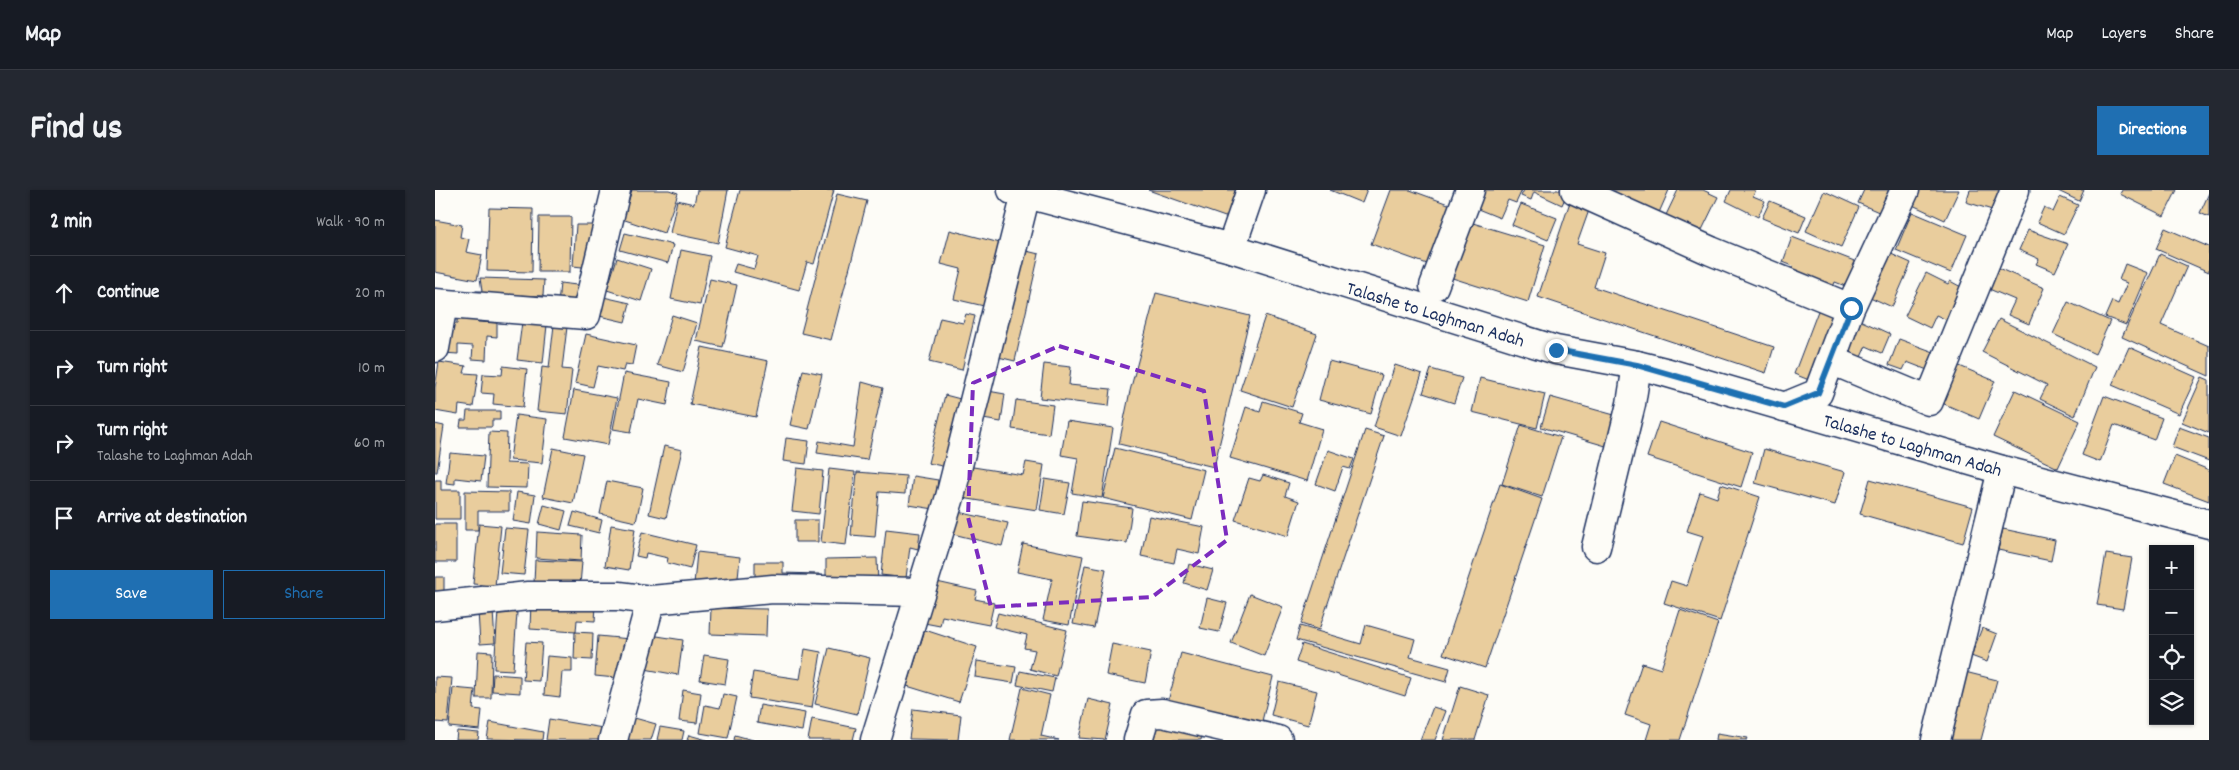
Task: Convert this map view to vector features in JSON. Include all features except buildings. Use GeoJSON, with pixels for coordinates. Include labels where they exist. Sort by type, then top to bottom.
{"type":"FeatureCollection","features":[{"type":"Feature","properties":{"kind":"street"},"geometry":{"type":"LineString","coordinates":[[435,348],[439,304],[586,314],[616,190]]}},
{"type":"Feature","properties":{"kind":"street"},"geometry":{"type":"LineString","coordinates":[[1231,248],[1251,190]]}},
{"type":"Feature","properties":{"kind":"street"},"geometry":{"type":"LineString","coordinates":[[1434,286],[1470,190]]}},
{"type":"Feature","properties":{"kind":"street"},"geometry":{"type":"LineString","coordinates":[[1784,407],[1818,393],[1851,308],[1905,190]]}},
{"type":"Feature","properties":{"kind":"street"},"geometry":{"type":"LineString","coordinates":[[1851,308],[1831,360],[1929,401],[2015,190]]}},
{"type":"Feature","properties":{"kind":"street"},"geometry":{"type":"LineString","coordinates":[[1578,191],[1711,251],[1851,308]]}},
{"type":"Feature","properties":{"kind":"street"},"geometry":{"type":"LineString","coordinates":[[875,740],[950,497],[1019,192]]}},
{"type":"Feature","properties":{"kind":"street","name":"Talashe to Laghman Adah"},"geometry":{"type":"LineString","coordinates":[[1019,192],[1231,248],[1556,350],[1637,365],[2002,470],[2209,524]]}},
{"type":"Feature","properties":{"kind":"street"},"geometry":{"type":"LineString","coordinates":[[1596,547],[1631,404],[1637,365]]}},
{"type":"Feature","properties":{"kind":"street"},"geometry":{"type":"LineString","coordinates":[[1936,740],[2002,470]]}},
{"type":"Feature","properties":{"kind":"street"},"geometry":{"type":"LineString","coordinates":[[435,606],[528,596],[619,596],[651,600],[773,590],[920,592]]}},
{"type":"Feature","properties":{"kind":"street"},"geometry":{"type":"LineString","coordinates":[[613,740],[651,600]]}},
{"type":"Feature","properties":{"kind":"street"},"geometry":{"type":"LineString","coordinates":[[1138,740],[1146,714],[1162,713],[1278,740]]}},
{"type":"Feature","properties":{"kind":"highlighted area"},"geometry":{"type":"Polygon","coordinates":[[[1059,346],[1204,391],[1227,540],[1152,597],[991,607],[968,517],[973,383],[1059,346]]]}},
{"type":"Feature","properties":{"kind":"route"},"geometry":{"type":"LineString","coordinates":[[1556,350],[1665,372],[1784,407],[1818,393],[1851,308]]}}]}
